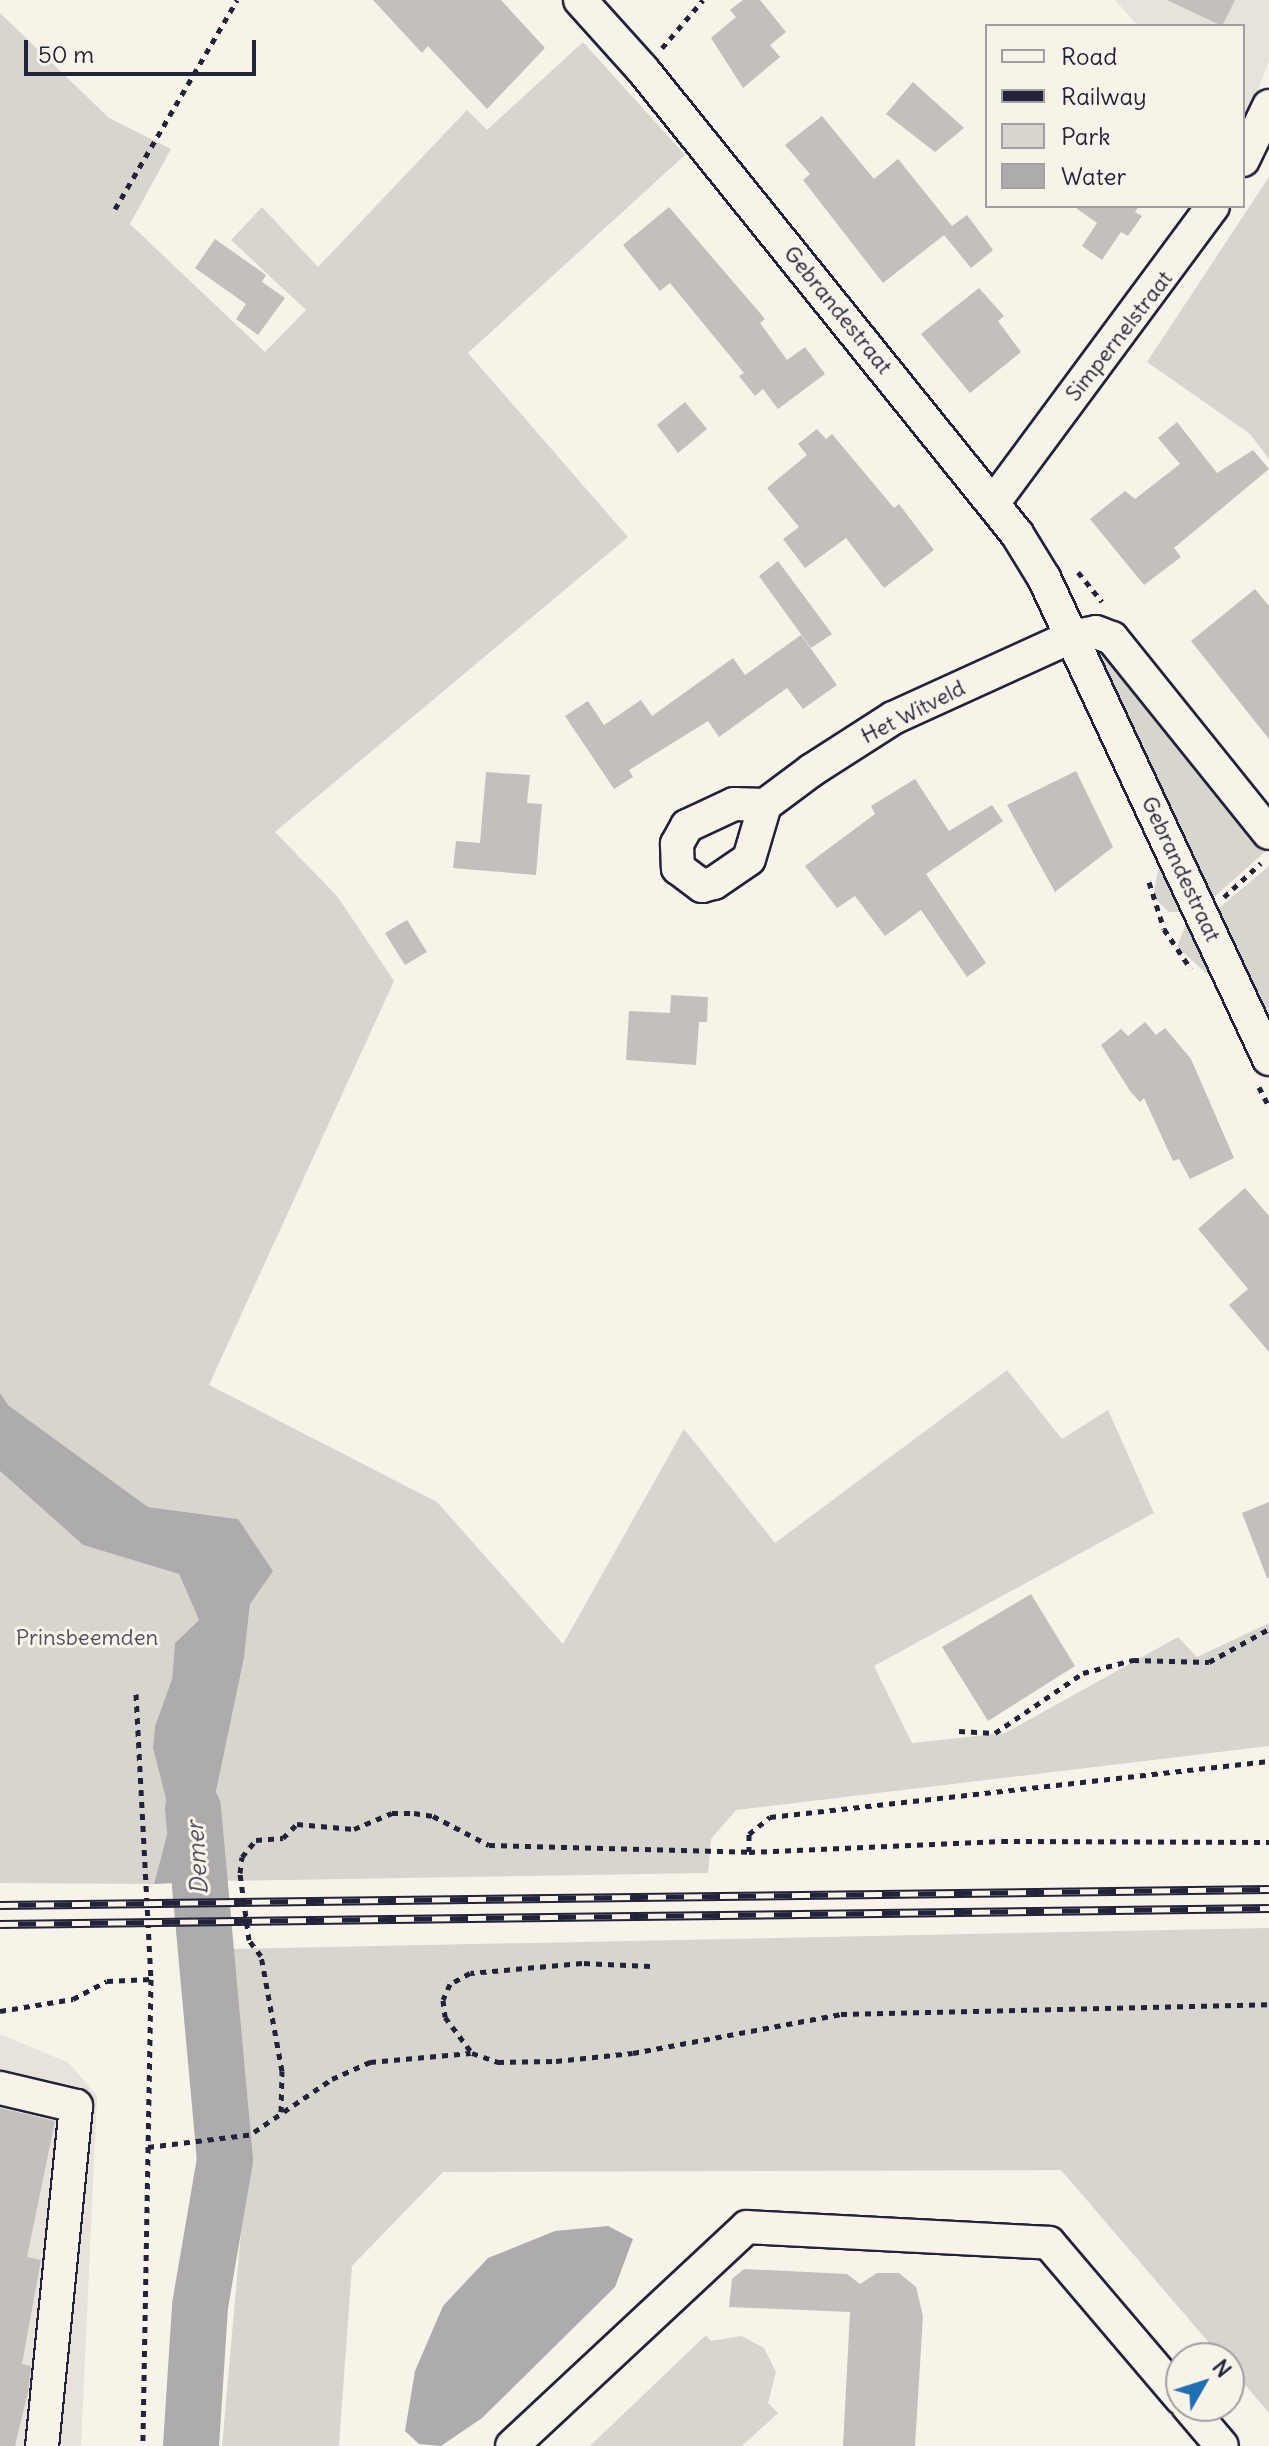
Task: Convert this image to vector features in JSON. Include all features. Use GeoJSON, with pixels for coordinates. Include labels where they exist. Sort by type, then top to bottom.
{"type":"FeatureCollection","features":[{"type":"Feature","properties":{"kind":"street","name":"Gebrandestraat"},"geometry":{"type":"LineString","coordinates":[[580,0],[643,70],[994,502],[1044,578],[1269,1059]]}},
{"type":"Feature","properties":{"kind":"street"},"geometry":{"type":"LineString","coordinates":[[1245,156],[1269,106]]}},
{"type":"Feature","properties":{"kind":"street","name":"Simpernelstraat"},"geometry":{"type":"LineString","coordinates":[[994,502],[1212,208]]}},
{"type":"Feature","properties":{"kind":"street"},"geometry":{"type":"LineString","coordinates":[[1071,637],[1096,632],[1112,638],[1269,833]]}},
{"type":"Feature","properties":{"kind":"street","name":"Het Witveld"},"geometry":{"type":"LineString","coordinates":[[765,805],[893,718],[1071,637]]}},
{"type":"Feature","properties":{"kind":"street"},"geometry":{"type":"LineString","coordinates":[[0,2088],[76,2106],[42,2446]]}},
{"type":"Feature","properties":{"kind":"street"},"geometry":{"type":"LineString","coordinates":[[512,2446],[747,2227],[1049,2243],[1165,2379]]}},
{"type":"Feature","properties":{"kind":"street"},"geometry":{"type":"LineString","coordinates":[[1202,2422],[1222,2446]]}},
{"type":"Feature","properties":{"kind":"path"},"geometry":{"type":"LineString","coordinates":[[115,209],[237,0]]}},
{"type":"Feature","properties":{"kind":"path"},"geometry":{"type":"LineString","coordinates":[[643,70],[703,0]]}},
{"type":"Feature","properties":{"kind":"path"},"geometry":{"type":"LineString","coordinates":[[959,1731],[995,1733],[1083,1673],[1133,1660],[1209,1662],[1269,1629]]}},
{"type":"Feature","properties":{"kind":"path"},"geometry":{"type":"LineString","coordinates":[[136,1694],[151,1979],[143,2446]]}},
{"type":"Feature","properties":{"kind":"path"},"geometry":{"type":"LineString","coordinates":[[749,1852],[749,1834],[770,1817],[1269,1761]]}},
{"type":"Feature","properties":{"kind":"path"},"geometry":{"type":"LineString","coordinates":[[281,2112],[282,2071],[261,1956],[249,1940],[240,1873],[242,1857],[256,1840],[283,1838],[297,1824],[354,1829],[392,1813],[414,1813],[433,1816],[489,1845],[749,1852],[1002,1841],[1269,1842]]}},
{"type":"Feature","properties":{"kind":"path"},"geometry":{"type":"LineString","coordinates":[[472,2053],[454,2036],[443,2000],[450,1984],[470,1973],[582,1963],[650,1966]]}},
{"type":"Feature","properties":{"kind":"path"},"geometry":{"type":"LineString","coordinates":[[0,2011],[73,1999],[107,1981],[151,1979]]}},
{"type":"Feature","properties":{"kind":"path"},"geometry":{"type":"LineString","coordinates":[[147,2149],[254,2133],[281,2112],[370,2062],[472,2053],[498,2062],[602,2057],[841,2014],[1269,2004]]}},
{"type":"Feature","properties":{"kind":"shaded area"},"geometry":{"type":"Polygon","coordinates":[[[1115,0],[1269,0],[1269,62],[1245,121],[1245,24],[1136,24],[1115,0]]]}},
{"type":"Feature","properties":{"kind":"shaded area"},"geometry":{"type":"Polygon","coordinates":[[[0,2034],[69,2063],[97,2096],[81,2446],[0,2446],[0,2034]]]}},
{"type":"Feature","properties":{"kind":"green space"},"geometry":{"type":"Polygon","coordinates":[[[0,13],[109,118],[171,149],[130,224],[265,352],[306,310],[231,240],[262,207],[318,267],[467,110],[487,130],[583,42],[685,155],[468,353],[628,537],[275,832],[337,896],[394,981],[209,1385],[437,1502],[563,1644],[684,1429],[775,1543],[1007,1370],[1062,1439],[1108,1410],[1154,1513],[874,1666],[912,1743],[1005,1733],[1178,1637],[1197,1657],[1269,1623],[1269,1746],[736,1810],[711,1839],[708,1873],[218,1881],[212,1812],[244,1658],[250,1604],[238,1519],[148,1507],[8,1405],[0,1393],[0,13]]]}},
{"type":"Feature","properties":{"kind":"green space"},"geometry":{"type":"Polygon","coordinates":[[[1269,177],[1269,459],[1250,434],[1147,362],[1269,177]]]}},
{"type":"Feature","properties":{"kind":"green space"},"geometry":{"type":"Polygon","coordinates":[[[1102,650],[1117,652],[1268,849],[1212,899],[1097,664],[1102,650]]]}},
{"type":"Feature","properties":{"kind":"green space"},"geometry":{"type":"Polygon","coordinates":[[[1160,860],[1186,912],[1169,912],[1153,897],[1160,860]]]}},
{"type":"Feature","properties":{"kind":"green space"},"geometry":{"type":"Polygon","coordinates":[[[1269,866],[1269,1015],[1219,908],[1269,866]]]}},
{"type":"Feature","properties":{"kind":"green space"},"geometry":{"type":"Polygon","coordinates":[[[1185,926],[1193,926],[1218,978],[1213,979],[1177,947],[1185,926]]]}},
{"type":"Feature","properties":{"kind":"green space","name":"Prinsbeemden"},"geometry":{"type":"Polygon","coordinates":[[[0,1471],[83,1545],[179,1574],[199,1620],[175,1643],[172,1679],[155,1726],[153,1748],[171,1819],[154,1884],[0,1883],[0,1471]]]}},
{"type":"Feature","properties":{"kind":"green space"},"geometry":{"type":"Polygon","coordinates":[[[1269,1928],[1269,2413],[1245,2385],[1245,2342],[1208,2342],[1061,2170],[443,2172],[352,2266],[339,2446],[222,2446],[242,2221],[245,2083],[232,1949],[1269,1928]]]}},
{"type":"Feature","properties":{"kind":"green space"},"geometry":{"type":"Polygon","coordinates":[[[706,2335],[711,2341],[742,2336],[764,2348],[776,2372],[768,2403],[778,2413],[742,2446],[590,2446],[706,2335]]]}},
{"type":"Feature","properties":{"kind":"water"},"geometry":{"type":"Polygon","coordinates":[[[0,1393],[8,1405],[148,1507],[238,1519],[273,1571],[250,1604],[244,1658],[212,1811],[218,1881],[154,1884],[171,1819],[153,1748],[155,1726],[172,1679],[175,1643],[199,1620],[179,1574],[83,1545],[0,1471],[0,1393]]]}},
{"type":"Feature","properties":{"kind":"water"},"geometry":{"type":"Polygon","coordinates":[[[608,2226],[633,2239],[615,2287],[482,2418],[441,2446],[419,2444],[405,2431],[415,2371],[443,2306],[488,2258],[555,2231],[608,2226]]]}},
{"type":"Feature","properties":{"kind":"building"},"geometry":{"type":"Polygon","coordinates":[[[373,0],[501,0],[545,48],[487,109],[428,46],[422,53],[373,0]]]}},
{"type":"Feature","properties":{"kind":"building"},"geometry":{"type":"Polygon","coordinates":[[[743,0],[760,0],[786,32],[770,45],[780,57],[743,88],[711,38],[736,17],[730,10],[743,0]]]}},
{"type":"Feature","properties":{"kind":"building"},"geometry":{"type":"Polygon","coordinates":[[[1167,0],[1235,0],[1223,24],[1167,0]]]}},
{"type":"Feature","properties":{"kind":"building"},"geometry":{"type":"Polygon","coordinates":[[[913,82],[964,128],[935,152],[886,114],[913,82]]]}},
{"type":"Feature","properties":{"kind":"building"},"geometry":{"type":"Polygon","coordinates":[[[822,116],[874,179],[898,159],[952,226],[967,215],[993,250],[971,268],[944,235],[883,283],[803,180],[810,174],[785,145],[822,116]]]}},
{"type":"Feature","properties":{"kind":"building"},"geometry":{"type":"Polygon","coordinates":[[[669,207],[765,319],[760,323],[787,360],[805,347],[825,374],[778,409],[763,389],[755,396],[739,376],[744,373],[670,283],[660,291],[623,245],[669,207]]]}},
{"type":"Feature","properties":{"kind":"building"},"geometry":{"type":"Polygon","coordinates":[[[1076,208],[1138,208],[1135,212],[1142,216],[1128,236],[1121,232],[1102,260],[1082,246],[1097,223],[1076,208]]]}},
{"type":"Feature","properties":{"kind":"building"},"geometry":{"type":"Polygon","coordinates":[[[215,239],[266,275],[262,282],[285,298],[258,335],[236,319],[246,304],[195,268],[215,239]]]}},
{"type":"Feature","properties":{"kind":"building"},"geometry":{"type":"Polygon","coordinates":[[[979,288],[1004,316],[998,321],[1021,352],[970,393],[921,334],[979,288]]]}},
{"type":"Feature","properties":{"kind":"building"},"geometry":{"type":"Polygon","coordinates":[[[685,402],[707,429],[678,453],[657,425],[685,402]]]}},
{"type":"Feature","properties":{"kind":"building"},"geometry":{"type":"Polygon","coordinates":[[[1177,422],[1217,473],[1253,450],[1269,469],[1174,548],[1181,557],[1144,585],[1090,519],[1125,491],[1135,499],[1180,464],[1158,438],[1177,422]]]}},
{"type":"Feature","properties":{"kind":"building"},"geometry":{"type":"Polygon","coordinates":[[[817,429],[826,439],[832,434],[894,508],[899,504],[934,550],[884,588],[846,538],[805,568],[783,539],[799,527],[767,488],[807,455],[798,444],[817,429]]]}},
{"type":"Feature","properties":{"kind":"building"},"geometry":{"type":"Polygon","coordinates":[[[778,561],[832,634],[811,648],[759,576],[778,561]]]}},
{"type":"Feature","properties":{"kind":"building"},"geometry":{"type":"Polygon","coordinates":[[[1255,589],[1269,606],[1269,739],[1191,641],[1255,589]]]}},
{"type":"Feature","properties":{"kind":"building"},"geometry":{"type":"Polygon","coordinates":[[[801,635],[837,685],[803,709],[787,688],[719,737],[708,721],[629,770],[633,777],[614,789],[565,716],[588,701],[604,725],[641,700],[652,716],[733,658],[745,675],[801,635]]]}},
{"type":"Feature","properties":{"kind":"building"},"geometry":{"type":"Polygon","coordinates":[[[1076,771],[1113,847],[1055,892],[1007,805],[1076,771]]]}},
{"type":"Feature","properties":{"kind":"building"},"geometry":{"type":"Polygon","coordinates":[[[486,772],[530,775],[527,803],[542,804],[536,875],[453,868],[456,841],[480,843],[486,772]]]}},
{"type":"Feature","properties":{"kind":"building"},"geometry":{"type":"Polygon","coordinates":[[[915,779],[949,831],[992,805],[1003,821],[926,874],[986,963],[967,977],[921,910],[885,936],[855,896],[837,908],[805,866],[875,814],[871,806],[915,779]]]}},
{"type":"Feature","properties":{"kind":"building"},"geometry":{"type":"Polygon","coordinates":[[[407,920],[427,952],[405,965],[385,933],[407,920]]]}},
{"type":"Feature","properties":{"kind":"building"},"geometry":{"type":"Polygon","coordinates":[[[671,995],[708,997],[707,1022],[699,1022],[696,1065],[626,1060],[629,1011],[670,1013],[671,995]]]}},
{"type":"Feature","properties":{"kind":"building"},"geometry":{"type":"Polygon","coordinates":[[[1145,1022],[1156,1035],[1165,1028],[1191,1059],[1234,1158],[1190,1179],[1179,1159],[1173,1161],[1144,1098],[1140,1102],[1130,1091],[1101,1045],[1121,1029],[1128,1036],[1145,1022]]]}},
{"type":"Feature","properties":{"kind":"building"},"geometry":{"type":"Polygon","coordinates":[[[1245,1188],[1269,1216],[1269,1352],[1229,1305],[1248,1289],[1198,1229],[1245,1188]]]}},
{"type":"Feature","properties":{"kind":"building"},"geometry":{"type":"Polygon","coordinates":[[[1269,1502],[1269,1578],[1267,1578],[1242,1513],[1269,1502]]]}},
{"type":"Feature","properties":{"kind":"building"},"geometry":{"type":"Polygon","coordinates":[[[1031,1594],[1075,1666],[988,1721],[942,1647],[1031,1594]]]}},
{"type":"Feature","properties":{"kind":"building"},"geometry":{"type":"Polygon","coordinates":[[[0,2108],[55,2121],[27,2257],[41,2260],[22,2364],[31,2366],[28,2392],[15,2446],[0,2446],[0,2108]]]}},
{"type":"Feature","properties":{"kind":"building"},"geometry":{"type":"Polygon","coordinates":[[[744,2269],[847,2274],[860,2284],[877,2273],[899,2273],[916,2287],[923,2316],[915,2446],[843,2446],[850,2312],[729,2307],[732,2279],[744,2269]]]}},
{"type":"Feature","properties":{"kind":"waterway","name":"Demer"},"geometry":{"type":"LineString","coordinates":[[191,2446],[200,2306],[225,2160],[193,1808]]}},
{"type":"Feature","properties":{"kind":"railway"},"geometry":{"type":"LineString","coordinates":[[0,1905],[1269,1889]]}},
{"type":"Feature","properties":{"kind":"railway"},"geometry":{"type":"LineString","coordinates":[[0,1924],[1269,1908]]}}]}
